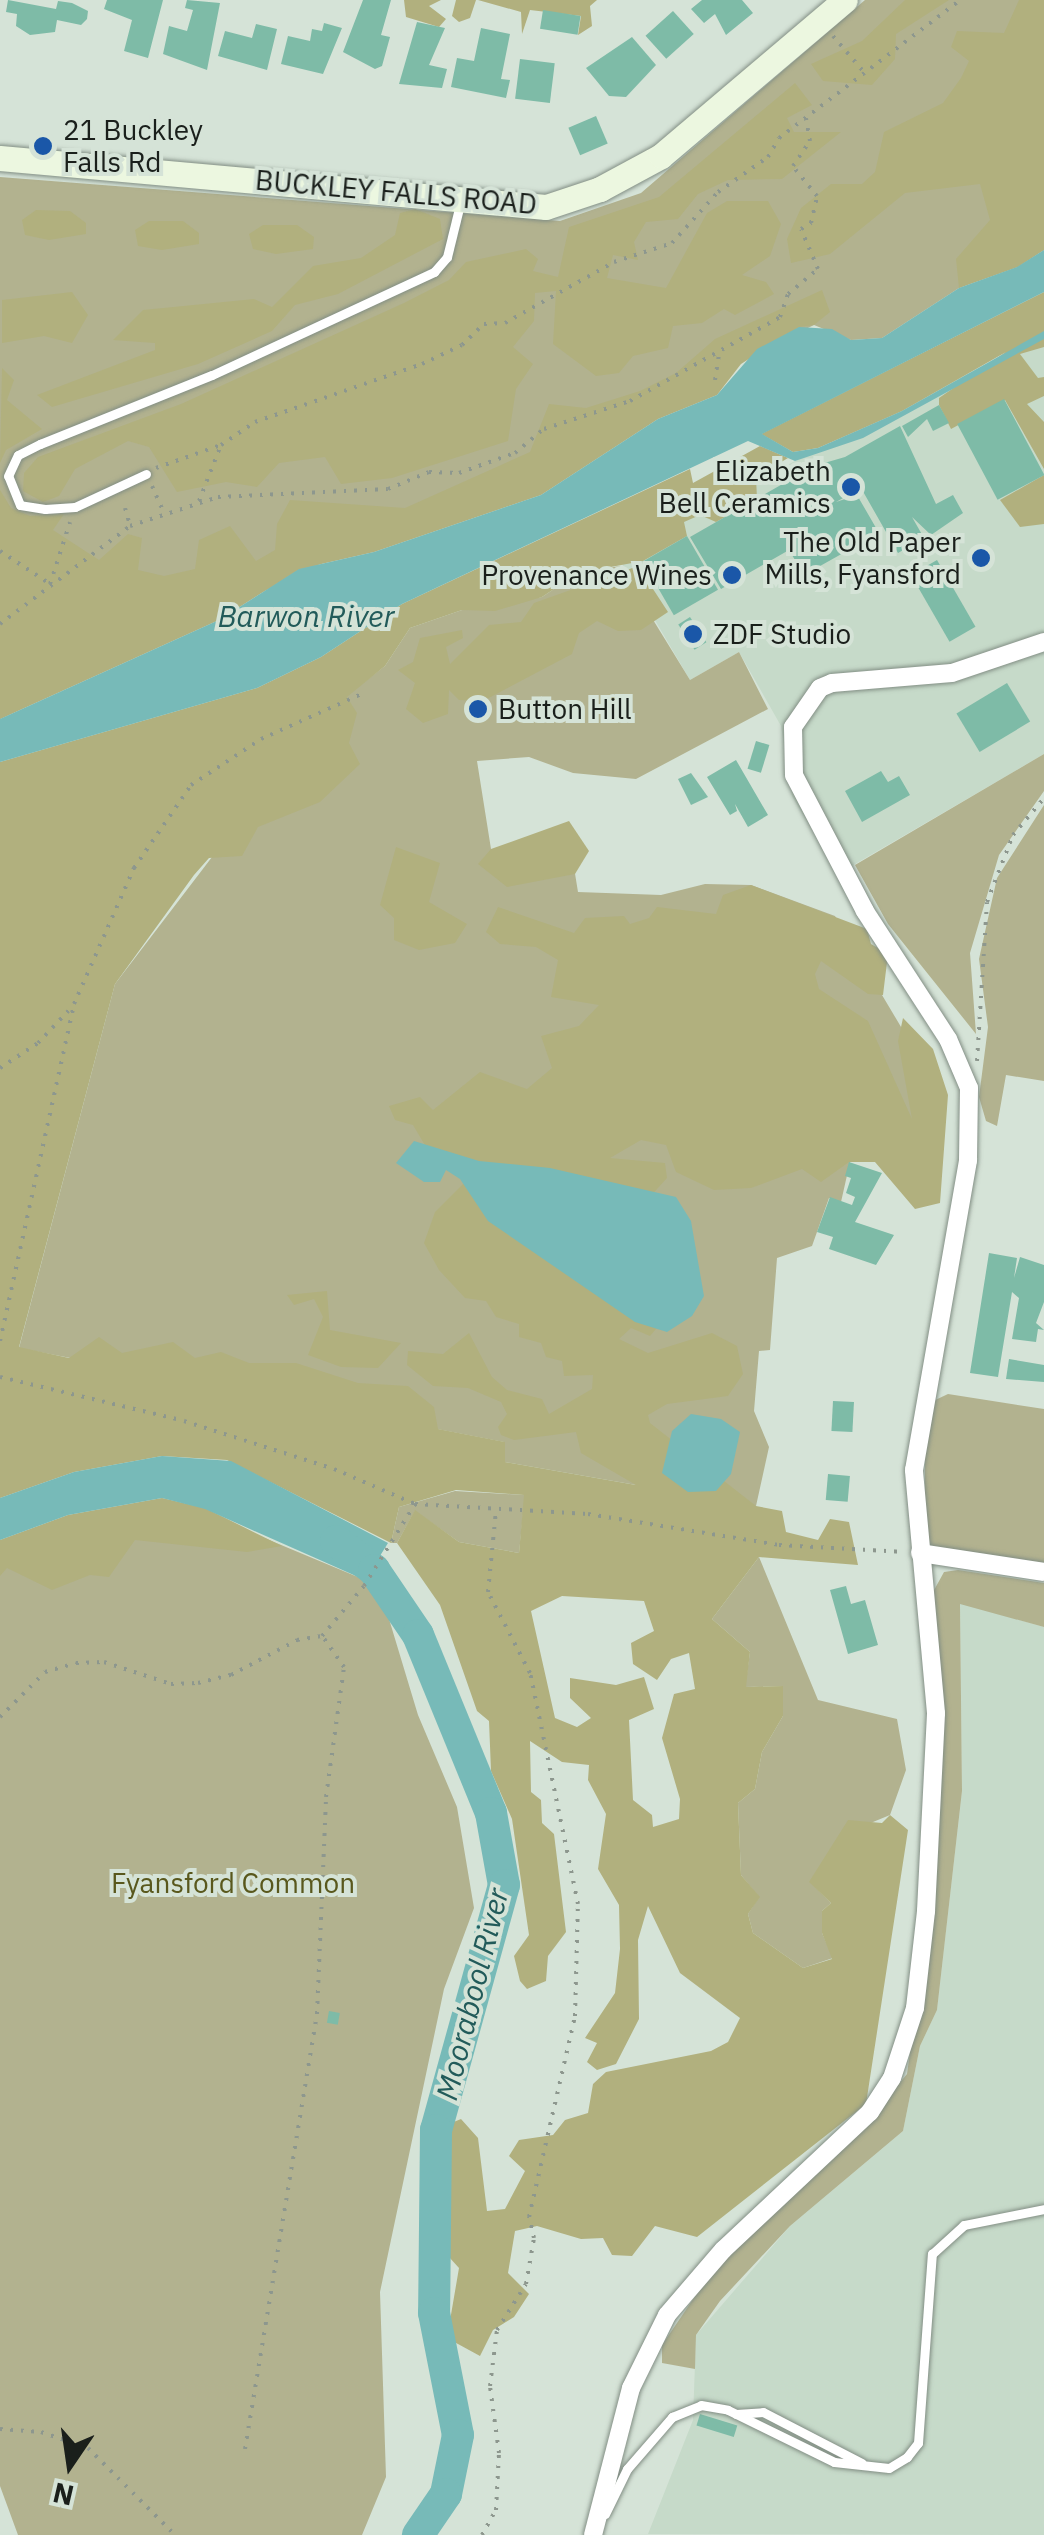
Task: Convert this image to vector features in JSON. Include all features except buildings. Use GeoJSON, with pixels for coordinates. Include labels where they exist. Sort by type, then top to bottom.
{"type":"FeatureCollection","features":[{"type":"Feature","properties":{"kind":"street","name":"BUCKLEY FALLS ROAD"},"geometry":{"type":"LineString","coordinates":[[0,158],[546,207],[627,176],[683,139],[845,0]]}},
{"type":"Feature","properties":{"kind":"street"},"geometry":{"type":"LineString","coordinates":[[594,2535],[631,2388],[668,2316],[723,2250],[870,2112],[892,2078],[915,2008],[934,1800],[936,1714],[914,1470],[920,1408],[968,1160],[970,1102],[948,1038],[865,911],[794,776],[794,726],[820,688],[832,683],[952,673],[1044,642]]}},
{"type":"Feature","properties":{"kind":"street"},"geometry":{"type":"LineString","coordinates":[[920,1553],[1044,1572]]}},
{"type":"Feature","properties":{"kind":"lane"},"geometry":{"type":"LineString","coordinates":[[146,474],[75,507],[20,505],[8,476],[18,454],[426,277],[447,258],[461,201]]}},
{"type":"Feature","properties":{"kind":"lane"},"geometry":{"type":"LineString","coordinates":[[594,2535],[627,2469],[672,2417],[700,2405],[736,2414],[834,2462],[888,2468],[918,2443],[932,2254],[964,2225],[1044,2209]]}},
{"type":"Feature","properties":{"kind":"path"},"geometry":{"type":"LineString","coordinates":[[165,514],[146,474],[174,456],[221,445],[255,422],[422,364],[462,345],[484,324],[505,323],[614,262],[672,242],[718,192],[751,172],[806,118],[960,0]]}},
{"type":"Feature","properties":{"kind":"path"},"geometry":{"type":"LineString","coordinates":[[820,22],[864,71]]}},
{"type":"Feature","properties":{"kind":"path"},"geometry":{"type":"LineString","coordinates":[[0,624],[130,526],[199,501],[388,489],[429,472],[459,472],[515,453],[544,429],[630,401],[719,355],[780,317],[788,294],[818,269],[801,229],[811,223],[817,196],[793,166],[810,141],[806,118]]}},
{"type":"Feature","properties":{"kind":"path"},"geometry":{"type":"LineString","coordinates":[[715,380],[719,355]]}},
{"type":"Feature","properties":{"kind":"path"},"geometry":{"type":"LineString","coordinates":[[199,501],[221,445]]}},
{"type":"Feature","properties":{"kind":"path"},"geometry":{"type":"LineString","coordinates":[[50,584],[75,507]]}},
{"type":"Feature","properties":{"kind":"path"},"geometry":{"type":"LineString","coordinates":[[125,508],[130,526]]}},
{"type":"Feature","properties":{"kind":"path"},"geometry":{"type":"LineString","coordinates":[[0,551],[50,584]]}},
{"type":"Feature","properties":{"kind":"path"},"geometry":{"type":"LineString","coordinates":[[0,1341],[74,1004],[134,868],[191,785],[261,740],[366,692]]}},
{"type":"Feature","properties":{"kind":"path"},"geometry":{"type":"LineString","coordinates":[[970,1102],[987,902],[1014,835],[1044,798]]}},
{"type":"Feature","properties":{"kind":"path"},"geometry":{"type":"LineString","coordinates":[[0,1068],[38,1043],[74,1004]]}},
{"type":"Feature","properties":{"kind":"path"},"geometry":{"type":"LineString","coordinates":[[0,1378],[184,1421],[334,1469],[416,1504],[588,1514],[780,1545],[920,1553]]}},
{"type":"Feature","properties":{"kind":"path"},"geometry":{"type":"LineString","coordinates":[[0,1716],[44,1672],[76,1663],[104,1662],[171,1684],[198,1684],[231,1675],[297,1640],[322,1636],[364,1586],[416,1504]]}},
{"type":"Feature","properties":{"kind":"path"},"geometry":{"type":"LineString","coordinates":[[482,2535],[496,2510],[499,2454],[490,2386],[497,2330],[526,2284],[534,2238],[529,2216],[572,2032],[578,1904],[530,1673],[488,1592],[496,1511]]}},
{"type":"Feature","properties":{"kind":"path"},"geometry":{"type":"LineString","coordinates":[[245,2449],[317,2014],[326,1797],[344,1667],[322,1636]]}},
{"type":"Feature","properties":{"kind":"path"},"geometry":{"type":"LineString","coordinates":[[0,2429],[42,2432],[88,2448],[175,2535]]}},
{"type":"Feature","properties":{"kind":"shaded area"},"geometry":{"type":"Polygon","coordinates":[[[404,0],[441,0],[429,6],[446,19],[439,27],[406,17],[404,0]]]}},
{"type":"Feature","properties":{"kind":"shaded area"},"geometry":{"type":"Polygon","coordinates":[[[456,0],[476,0],[470,18],[459,22],[452,16],[456,0]]]}},
{"type":"Feature","properties":{"kind":"shaded area"},"geometry":{"type":"Polygon","coordinates":[[[478,0],[597,0],[590,6],[592,26],[578,35],[581,16],[530,10],[522,34],[521,12],[478,0]]]}},
{"type":"Feature","properties":{"kind":"shaded area"},"geometry":{"type":"Polygon","coordinates":[[[905,0],[949,0],[896,34],[895,59],[872,85],[823,81],[811,64],[862,41],[905,0]]]}},
{"type":"Feature","properties":{"kind":"shaded area"},"geometry":{"type":"Polygon","coordinates":[[[1019,0],[1044,0],[1044,250],[1018,267],[959,288],[956,259],[990,220],[980,184],[905,193],[830,254],[791,263],[787,239],[801,208],[831,184],[862,184],[875,172],[884,132],[943,103],[961,78],[969,61],[951,47],[957,31],[1004,33],[1019,0]]]}},
{"type":"Feature","properties":{"kind":"shaded area"},"geometry":{"type":"Polygon","coordinates":[[[795,83],[812,105],[787,118],[794,132],[841,132],[782,179],[728,180],[698,194],[678,219],[646,222],[634,242],[638,260],[613,255],[607,278],[666,288],[707,213],[727,201],[768,201],[781,224],[770,256],[742,275],[766,282],[774,294],[735,315],[724,309],[702,323],[673,326],[668,348],[633,356],[619,373],[596,376],[553,344],[556,291],[535,293],[534,321],[513,347],[533,364],[516,389],[508,441],[392,478],[341,484],[325,457],[279,463],[257,487],[226,482],[177,492],[149,447],[128,441],[75,469],[59,496],[43,502],[23,491],[24,473],[38,457],[181,404],[404,303],[449,280],[466,262],[526,249],[538,259],[533,271],[558,277],[569,227],[659,197],[795,83]]]}},
{"type":"Feature","properties":{"kind":"shaded area"},"geometry":{"type":"Polygon","coordinates":[[[415,209],[440,219],[443,239],[338,294],[295,305],[272,331],[198,364],[52,407],[37,395],[155,350],[155,343],[113,340],[143,310],[254,299],[272,307],[313,266],[361,258],[395,235],[400,213],[415,209]]]}},
{"type":"Feature","properties":{"kind":"shaded area"},"geometry":{"type":"Polygon","coordinates":[[[36,210],[70,211],[86,223],[86,234],[49,240],[25,235],[22,220],[36,210]]]}},
{"type":"Feature","properties":{"kind":"shaded area"},"geometry":{"type":"Polygon","coordinates":[[[149,221],[183,221],[199,233],[199,244],[162,250],[138,246],[135,230],[149,221]]]}},
{"type":"Feature","properties":{"kind":"shaded area"},"geometry":{"type":"Polygon","coordinates":[[[263,225],[297,225],[314,237],[313,249],[276,254],[253,249],[249,234],[263,225]]]}},
{"type":"Feature","properties":{"kind":"shaded area"},"geometry":{"type":"Polygon","coordinates":[[[822,290],[830,312],[814,325],[799,327],[741,364],[717,395],[658,419],[541,495],[374,552],[299,569],[219,620],[0,719],[0,490],[11,508],[30,516],[64,514],[53,530],[99,560],[128,534],[142,538],[138,570],[164,576],[195,569],[199,540],[230,526],[256,561],[275,550],[277,524],[290,500],[405,508],[530,452],[549,404],[586,408],[640,391],[676,373],[715,339],[822,290]]]}},
{"type":"Feature","properties":{"kind":"shaded area"},"geometry":{"type":"Polygon","coordinates":[[[72,292],[88,315],[72,343],[44,336],[2,343],[2,300],[72,292]]]}},
{"type":"Feature","properties":{"kind":"shaded area"},"geometry":{"type":"Polygon","coordinates":[[[1044,292],[1044,347],[1020,354],[1038,378],[1044,377],[1044,396],[1027,404],[1044,422],[1044,469],[1005,400],[951,429],[939,405],[939,398],[1006,352],[902,411],[818,448],[793,452],[761,434],[1044,292]]]}},
{"type":"Feature","properties":{"kind":"shaded area"},"geometry":{"type":"Polygon","coordinates":[[[1044,335],[1044,754],[838,874],[792,796],[781,726],[739,652],[690,680],[615,552],[1044,335]]]}},
{"type":"Feature","properties":{"kind":"shaded area"},"geometry":{"type":"Polygon","coordinates":[[[2,368],[14,380],[7,400],[42,429],[6,450],[0,463],[2,368]]]}},
{"type":"Feature","properties":{"kind":"shaded area"},"geometry":{"type":"Polygon","coordinates":[[[760,446],[788,458],[756,477],[757,499],[716,522],[700,515],[684,522],[687,536],[643,561],[578,573],[542,597],[495,611],[462,610],[410,628],[385,666],[347,697],[357,713],[349,743],[360,764],[320,802],[258,827],[242,856],[209,858],[194,875],[115,984],[19,1347],[69,1358],[99,1337],[122,1353],[173,1342],[195,1358],[221,1352],[249,1363],[296,1363],[358,1383],[408,1386],[434,1407],[438,1429],[505,1442],[505,1462],[636,1485],[581,1453],[576,1432],[514,1440],[501,1435],[498,1427],[507,1414],[501,1402],[468,1388],[433,1386],[407,1365],[408,1351],[443,1354],[469,1333],[492,1377],[507,1390],[542,1399],[549,1414],[592,1389],[593,1375],[564,1376],[562,1361],[546,1357],[541,1343],[519,1337],[519,1324],[496,1317],[486,1301],[465,1298],[439,1270],[424,1243],[435,1212],[473,1174],[429,1152],[413,1125],[395,1120],[389,1106],[420,1097],[433,1110],[480,1072],[527,1089],[552,1068],[541,1036],[579,1026],[599,1005],[551,997],[558,960],[536,947],[500,944],[486,932],[498,907],[574,933],[585,918],[624,916],[630,924],[649,918],[657,907],[716,914],[723,895],[751,885],[867,929],[871,944],[888,954],[883,995],[868,994],[821,961],[815,974],[819,989],[868,1021],[912,1119],[898,1041],[903,1018],[933,1049],[948,1095],[940,1203],[915,1209],[875,1162],[849,1162],[821,1182],[802,1169],[751,1188],[714,1190],[676,1172],[666,1145],[641,1140],[610,1158],[665,1163],[667,1178],[647,1200],[666,1317],[650,1336],[631,1328],[619,1339],[648,1353],[712,1333],[737,1346],[743,1374],[728,1396],[667,1404],[648,1415],[650,1423],[756,1506],[782,1511],[786,1532],[818,1540],[830,1519],[849,1522],[858,1565],[759,1557],[712,1619],[750,1652],[746,1687],[783,1686],[783,1716],[762,1752],[755,1789],[738,1803],[741,1875],[760,1897],[748,1914],[753,1933],[803,1968],[832,1959],[822,1933],[822,1911],[831,1903],[809,1882],[848,1820],[882,1823],[890,1815],[908,1830],[866,2104],[697,2237],[655,2226],[632,2256],[612,2255],[603,2238],[581,2239],[537,2226],[515,2231],[508,2273],[529,2294],[514,2317],[493,2330],[480,2356],[447,2338],[459,2268],[439,2246],[444,2126],[461,2119],[478,2138],[487,2211],[505,2209],[525,2171],[509,2156],[519,2140],[553,2135],[565,2120],[588,2113],[593,2084],[606,2072],[711,2051],[728,2042],[740,2018],[680,1973],[648,1906],[638,1940],[639,2019],[616,2064],[597,2070],[587,2062],[597,2043],[585,2038],[615,1993],[620,1949],[619,1905],[598,1869],[606,1814],[588,1780],[589,1765],[562,1762],[530,1741],[531,1792],[541,1800],[542,1823],[554,1834],[566,1932],[548,1956],[546,1981],[527,1989],[520,1981],[514,1956],[529,1935],[512,1819],[491,1771],[489,1721],[477,1711],[440,1605],[397,1543],[415,1510],[459,1542],[519,1553],[524,1495],[456,1490],[399,1507],[391,1543],[227,1460],[162,1456],[74,1472],[0,1498],[0,762],[257,688],[321,657],[402,604],[690,469],[693,483],[760,446]],[[562,1596],[531,1611],[555,1718],[577,1727],[591,1718],[570,1698],[570,1678],[616,1685],[644,1677],[654,1709],[629,1720],[633,1800],[652,1815],[653,1827],[679,1819],[680,1799],[662,1738],[674,1694],[695,1689],[689,1653],[671,1659],[657,1680],[633,1664],[631,1643],[654,1631],[644,1601],[562,1596]]]}},
{"type":"Feature","properties":{"kind":"shaded area"},"geometry":{"type":"Polygon","coordinates":[[[1044,475],[1044,524],[1020,527],[1000,500],[1044,475]]]}},
{"type":"Feature","properties":{"kind":"shaded area"},"geometry":{"type":"Polygon","coordinates":[[[638,566],[668,612],[641,630],[618,631],[597,621],[579,633],[572,654],[483,701],[459,700],[449,690],[448,714],[423,723],[406,709],[415,683],[398,670],[413,662],[420,638],[462,630],[463,638],[446,647],[450,664],[489,625],[521,622],[534,603],[638,566]]]}},
{"type":"Feature","properties":{"kind":"shaded area"},"geometry":{"type":"Polygon","coordinates":[[[569,821],[589,851],[575,874],[507,887],[478,864],[491,849],[569,821]]]}},
{"type":"Feature","properties":{"kind":"shaded area"},"geometry":{"type":"Polygon","coordinates":[[[396,847],[440,863],[429,902],[467,924],[455,943],[419,950],[394,940],[394,918],[380,905],[396,847]]]}},
{"type":"Feature","properties":{"kind":"shaded area"},"geometry":{"type":"Polygon","coordinates":[[[327,1291],[330,1330],[401,1343],[378,1368],[341,1367],[308,1355],[323,1317],[314,1299],[294,1305],[287,1295],[327,1291]]]}},
{"type":"Feature","properties":{"kind":"shaded area"},"geometry":{"type":"Polygon","coordinates":[[[162,1498],[205,1508],[282,1546],[247,1552],[135,1540],[109,1577],[90,1575],[52,1590],[7,1568],[0,1576],[0,1540],[68,1515],[162,1498]]]}},
{"type":"Feature","properties":{"kind":"shaded area"},"geometry":{"type":"Polygon","coordinates":[[[960,1603],[1044,1627],[1044,2535],[648,2534],[693,2420],[696,2335],[790,2226],[903,2131],[920,2046],[937,2010],[962,1791],[960,1603]]]}},
{"type":"Feature","properties":{"kind":"green space"},"geometry":{"type":"Polygon","coordinates":[[[865,0],[1044,0],[1044,250],[959,288],[882,338],[851,340],[814,325],[0,719],[0,177],[560,221],[641,193],[865,0]]]}},
{"type":"Feature","properties":{"kind":"green space"},"geometry":{"type":"Polygon","coordinates":[[[620,566],[690,680],[739,652],[768,709],[636,779],[573,773],[529,757],[477,761],[491,849],[571,849],[578,892],[661,895],[705,884],[751,885],[835,916],[932,1079],[921,1181],[873,1161],[850,1162],[841,1202],[829,1198],[812,1246],[777,1258],[770,1350],[759,1351],[754,1411],[769,1447],[756,1506],[505,1462],[504,1442],[19,1348],[115,984],[238,823],[238,779],[385,666],[410,628],[462,610],[542,597],[578,573],[620,566]]]}},
{"type":"Feature","properties":{"kind":"green space"},"geometry":{"type":"Polygon","coordinates":[[[1044,754],[1044,791],[999,855],[970,953],[976,1034],[888,924],[855,865],[1044,754]]]}},
{"type":"Feature","properties":{"kind":"green space"},"geometry":{"type":"Polygon","coordinates":[[[1044,805],[1044,1081],[1006,1075],[997,1126],[986,1121],[979,1097],[988,1027],[979,959],[997,878],[1044,805]]]}},
{"type":"Feature","properties":{"kind":"green space"},"geometry":{"type":"Polygon","coordinates":[[[948,1394],[1044,1409],[1044,1575],[925,1557],[925,1444],[931,1402],[948,1394]]]}},
{"type":"Feature","properties":{"kind":"green space"},"geometry":{"type":"Polygon","coordinates":[[[455,1491],[525,1495],[519,1553],[459,1542],[415,1511],[397,1543],[391,1543],[399,1507],[455,1491]]]}},
{"type":"Feature","properties":{"kind":"green space","name":"Fyansford Common"},"geometry":{"type":"Polygon","coordinates":[[[262,1537],[365,1580],[386,1609],[418,1715],[457,1807],[474,1908],[444,1989],[380,2292],[386,2477],[362,2535],[18,2535],[0,2486],[0,1540],[262,1537]]]}},
{"type":"Feature","properties":{"kind":"green space"},"geometry":{"type":"Polygon","coordinates":[[[759,1557],[818,1700],[897,1719],[906,1770],[890,1815],[839,1836],[810,1882],[831,1903],[822,1911],[822,1933],[833,1958],[803,1968],[753,1933],[748,1914],[759,1897],[741,1875],[738,1803],[755,1789],[762,1752],[783,1716],[782,1686],[745,1687],[750,1652],[712,1619],[759,1557]]]}},
{"type":"Feature","properties":{"kind":"green space"},"geometry":{"type":"Polygon","coordinates":[[[958,1570],[1044,1583],[1044,1627],[960,1604],[962,1791],[937,2010],[920,2046],[903,2131],[790,2226],[720,2301],[696,2335],[695,2369],[662,2363],[662,2345],[713,2270],[856,2136],[907,2074],[919,1988],[933,1592],[944,1572],[958,1570]]]}},
{"type":"Feature","properties":{"kind":"water","name":"Barwon River"},"geometry":{"type":"Polygon","coordinates":[[[1044,250],[1044,292],[762,434],[793,452],[818,448],[902,411],[1044,331],[1044,339],[863,438],[795,461],[748,441],[402,604],[321,657],[257,688],[0,762],[0,719],[219,620],[299,569],[374,552],[541,495],[658,419],[717,395],[757,349],[799,327],[832,329],[851,340],[882,338],[959,288],[1017,267],[1044,250]]]}},
{"type":"Feature","properties":{"kind":"water"},"geometry":{"type":"Polygon","coordinates":[[[414,1141],[479,1161],[550,1168],[676,1197],[691,1221],[704,1296],[692,1316],[667,1332],[635,1322],[488,1221],[460,1179],[446,1170],[440,1182],[424,1182],[396,1163],[414,1141]]]}},
{"type":"Feature","properties":{"kind":"water"},"geometry":{"type":"Polygon","coordinates":[[[691,1414],[721,1419],[740,1432],[731,1474],[716,1491],[688,1492],[662,1473],[672,1431],[691,1414]]]}},
{"type":"Feature","properties":{"kind":"water"},"geometry":{"type":"Polygon","coordinates":[[[162,1456],[231,1461],[388,1543],[365,1580],[205,1509],[162,1498],[68,1515],[0,1540],[0,1498],[74,1472],[162,1456]]]}},
{"type":"Feature","properties":{"kind":"waterway","name":"Moorabool River"},"geometry":{"type":"LineString","coordinates":[[336,1541],[374,1570],[418,1635],[491,1813],[504,1885],[436,2130],[434,2313],[458,2435],[446,2494],[418,2535]]}},
{"type":"Feature","properties":{"kind":"place","name":"21 Buckley Falls Rd"},"geometry":{"type":"Point","coordinates":[43,146]}},
{"type":"Feature","properties":{"kind":"place","name":"Elizabeth Bell Ceramics"},"geometry":{"type":"Point","coordinates":[851,487]}},
{"type":"Feature","properties":{"kind":"place","name":"The Old Paper Mills, Fyansford"},"geometry":{"type":"Point","coordinates":[981,558]}},
{"type":"Feature","properties":{"kind":"place","name":"Provenance Wines"},"geometry":{"type":"Point","coordinates":[732,575]}},
{"type":"Feature","properties":{"kind":"place","name":"ZDF Studio"},"geometry":{"type":"Point","coordinates":[693,634]}},
{"type":"Feature","properties":{"kind":"place","name":"Button Hill"},"geometry":{"type":"Point","coordinates":[478,709]}}]}
